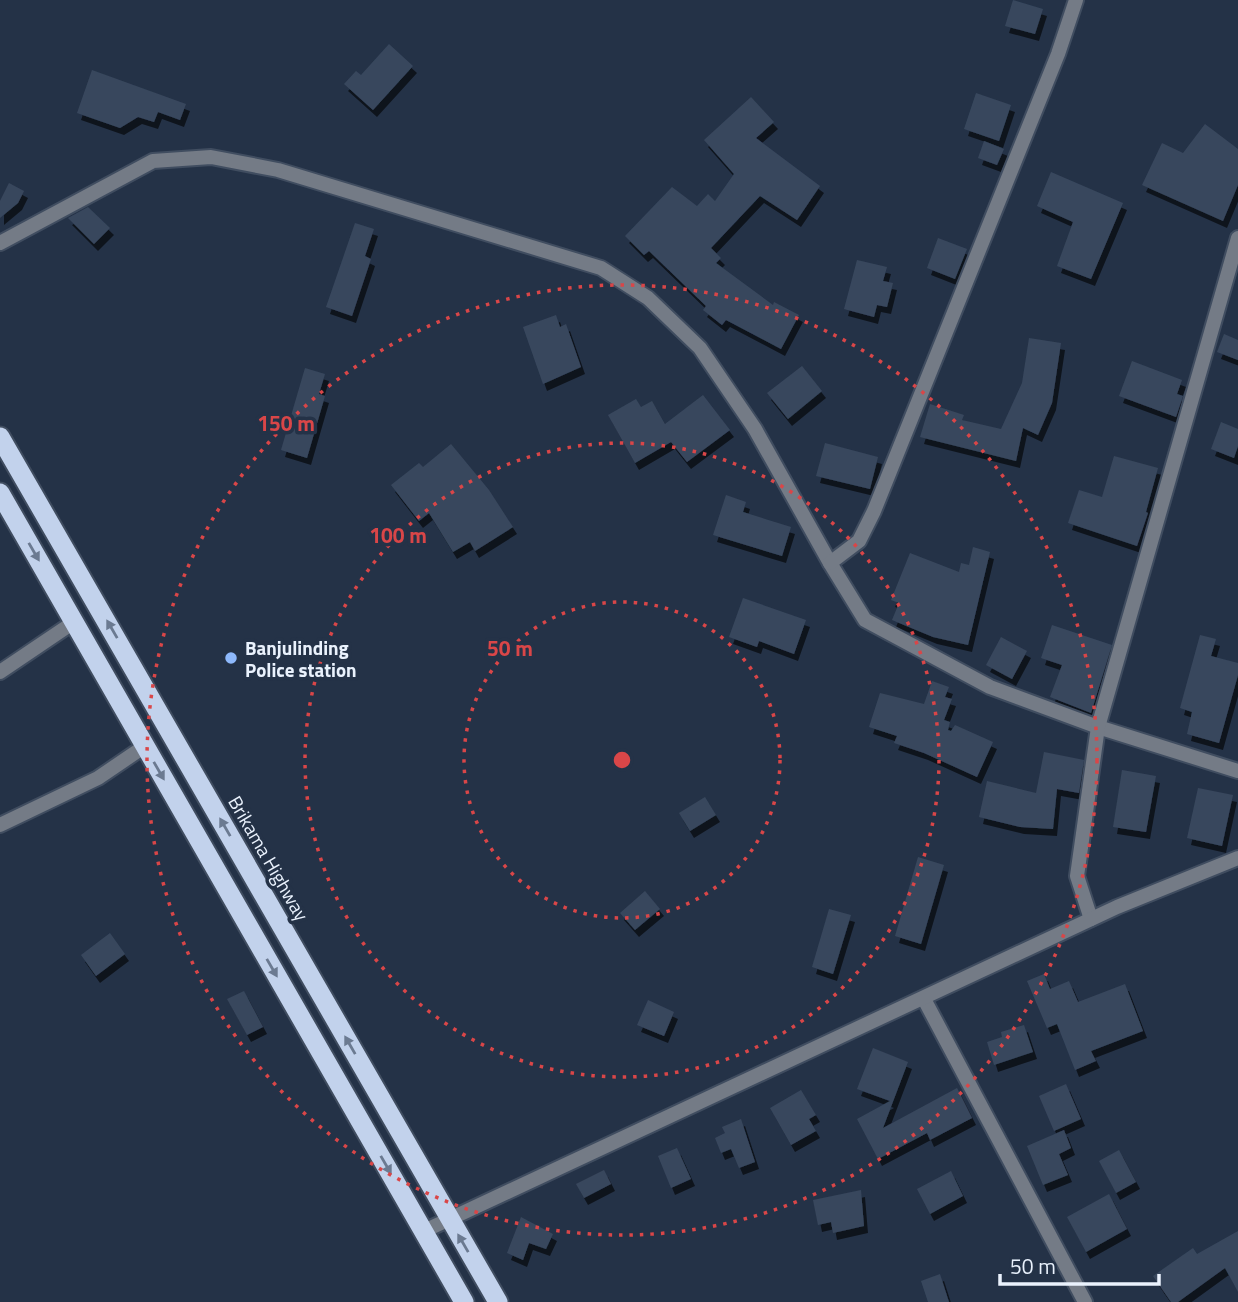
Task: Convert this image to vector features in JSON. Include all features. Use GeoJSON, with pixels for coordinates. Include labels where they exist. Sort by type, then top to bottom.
{"type":"FeatureCollection","features":[{"type":"Feature","properties":{"kind":"highway","name":"Brikama Highway"},"geometry":{"type":"LineString","coordinates":[[0,437],[498,1302]]}},
{"type":"Feature","properties":{"kind":"highway"},"geometry":{"type":"LineString","coordinates":[[28,485],[2,496],[464,1302]]}},
{"type":"Feature","properties":{"kind":"highway"},"geometry":{"type":"LineString","coordinates":[[222,881],[247,865]]}},
{"type":"Feature","properties":{"kind":"street"},"geometry":{"type":"LineString","coordinates":[[830,563],[859,541],[874,511],[1058,54],[1076,0]]}},
{"type":"Feature","properties":{"kind":"street"},"geometry":{"type":"LineString","coordinates":[[0,243],[153,161],[211,158],[278,170],[601,268],[648,298],[700,348],[755,429],[865,620],[990,687],[1098,727],[1238,771]]}},
{"type":"Feature","properties":{"kind":"street"},"geometry":{"type":"LineString","coordinates":[[1091,919],[1077,876],[1098,727],[1238,238]]}},
{"type":"Feature","properties":{"kind":"street"},"geometry":{"type":"LineString","coordinates":[[0,672],[74,622]]}},
{"type":"Feature","properties":{"kind":"street"},"geometry":{"type":"LineString","coordinates":[[0,825],[98,778],[145,746]]}},
{"type":"Feature","properties":{"kind":"street"},"geometry":{"type":"LineString","coordinates":[[424,1231],[448,1217],[925,999],[1091,919],[1238,858]]}},
{"type":"Feature","properties":{"kind":"street"},"geometry":{"type":"LineString","coordinates":[[925,999],[1085,1302]]}},
{"type":"Feature","properties":{"kind":"building"},"geometry":{"type":"Polygon","coordinates":[[[1013,0],[1043,9],[1035,34],[1005,26],[1013,0]]]}},
{"type":"Feature","properties":{"kind":"building"},"geometry":{"type":"Polygon","coordinates":[[[389,44],[413,66],[373,110],[344,84],[356,71],[361,75],[389,44]]]}},
{"type":"Feature","properties":{"kind":"building"},"geometry":{"type":"Polygon","coordinates":[[[92,70],[186,104],[180,120],[158,112],[154,122],[138,117],[120,128],[77,113],[92,70]]]}},
{"type":"Feature","properties":{"kind":"building"},"geometry":{"type":"Polygon","coordinates":[[[976,93],[1011,105],[999,141],[964,129],[976,93]]]}},
{"type":"Feature","properties":{"kind":"building"},"geometry":{"type":"Polygon","coordinates":[[[751,97],[774,122],[756,138],[820,186],[797,220],[760,196],[711,248],[721,258],[716,263],[773,305],[774,302],[799,315],[781,349],[726,320],[722,325],[703,310],[706,306],[649,251],[644,255],[625,236],[672,187],[697,206],[708,194],[715,201],[734,174],[704,140],[751,97]]]}},
{"type":"Feature","properties":{"kind":"building"},"geometry":{"type":"Polygon","coordinates":[[[1205,124],[1238,149],[1238,185],[1223,221],[1142,185],[1162,143],[1183,153],[1205,124]]]}},
{"type":"Feature","properties":{"kind":"building"},"geometry":{"type":"Polygon","coordinates":[[[984,141],[1004,149],[997,165],[978,158],[984,141]]]}},
{"type":"Feature","properties":{"kind":"building"},"geometry":{"type":"Polygon","coordinates":[[[1051,172],[1123,203],[1091,279],[1057,266],[1073,222],[1037,206],[1051,172]]]}},
{"type":"Feature","properties":{"kind":"building"},"geometry":{"type":"Polygon","coordinates":[[[9,183],[24,191],[18,203],[0,218],[0,201],[9,183]]]}},
{"type":"Feature","properties":{"kind":"building"},"geometry":{"type":"Polygon","coordinates":[[[88,207],[110,228],[94,244],[68,218],[88,207]]]}},
{"type":"Feature","properties":{"kind":"building"},"geometry":{"type":"Polygon","coordinates":[[[355,223],[374,229],[365,256],[371,259],[352,316],[326,307],[355,223]]]}},
{"type":"Feature","properties":{"kind":"building"},"geometry":{"type":"Polygon","coordinates":[[[938,238],[967,249],[955,279],[927,268],[938,238]]]}},
{"type":"Feature","properties":{"kind":"building"},"geometry":{"type":"Polygon","coordinates":[[[857,260],[887,267],[883,281],[893,283],[887,307],[877,305],[874,317],[844,309],[857,260]]]}},
{"type":"Feature","properties":{"kind":"building"},"geometry":{"type":"Polygon","coordinates":[[[556,315],[560,327],[566,324],[581,367],[543,384],[523,327],[556,315]]]}},
{"type":"Feature","properties":{"kind":"building"},"geometry":{"type":"Polygon","coordinates":[[[1224,334],[1238,340],[1238,360],[1217,352],[1224,334]]]}},
{"type":"Feature","properties":{"kind":"building"},"geometry":{"type":"Polygon","coordinates":[[[1029,338],[1061,343],[1052,403],[1038,435],[1023,428],[1016,461],[920,437],[930,404],[964,415],[962,420],[1001,429],[1022,383],[1029,338]]]}},
{"type":"Feature","properties":{"kind":"building"},"geometry":{"type":"Polygon","coordinates":[[[1132,361],[1182,380],[1177,394],[1183,396],[1176,417],[1119,396],[1132,361]]]}},
{"type":"Feature","properties":{"kind":"building"},"geometry":{"type":"Polygon","coordinates":[[[802,366],[822,391],[788,419],[767,393],[802,366]]]}},
{"type":"Feature","properties":{"kind":"building"},"geometry":{"type":"Polygon","coordinates":[[[305,368],[325,374],[319,394],[325,396],[307,458],[281,450],[305,368]]]}},
{"type":"Feature","properties":{"kind":"building"},"geometry":{"type":"Polygon","coordinates":[[[703,395],[730,430],[687,462],[671,442],[635,463],[608,415],[636,399],[641,407],[652,401],[665,424],[703,395]]]}},
{"type":"Feature","properties":{"kind":"building"},"geometry":{"type":"Polygon","coordinates":[[[1221,422],[1238,429],[1238,446],[1234,458],[1211,449],[1221,422]]]}},
{"type":"Feature","properties":{"kind":"building"},"geometry":{"type":"Polygon","coordinates":[[[825,443],[878,457],[870,489],[816,476],[825,443]]]}},
{"type":"Feature","properties":{"kind":"building"},"geometry":{"type":"Polygon","coordinates":[[[451,444],[489,490],[513,527],[475,551],[470,542],[453,552],[429,513],[419,521],[391,485],[419,463],[423,467],[451,444]]]}},
{"type":"Feature","properties":{"kind":"building"},"geometry":{"type":"Polygon","coordinates":[[[1114,456],[1158,468],[1137,546],[1068,523],[1079,490],[1102,497],[1114,456]]]}},
{"type":"Feature","properties":{"kind":"building"},"geometry":{"type":"Polygon","coordinates":[[[726,495],[746,502],[743,512],[791,527],[782,556],[713,535],[726,495]]]}},
{"type":"Feature","properties":{"kind":"building"},"geometry":{"type":"Polygon","coordinates":[[[973,547],[990,552],[968,645],[933,637],[892,620],[899,603],[891,600],[910,553],[959,572],[961,563],[969,565],[973,547]]]}},
{"type":"Feature","properties":{"kind":"building"},"geometry":{"type":"Polygon","coordinates":[[[743,598],[806,620],[794,654],[759,641],[757,647],[729,637],[743,598]]]}},
{"type":"Feature","properties":{"kind":"building"},"geometry":{"type":"Polygon","coordinates":[[[1052,625],[1112,645],[1091,713],[1050,697],[1062,665],[1041,658],[1052,625]]]}},
{"type":"Feature","properties":{"kind":"building"},"geometry":{"type":"Polygon","coordinates":[[[1200,635],[1216,639],[1211,656],[1238,663],[1238,675],[1219,743],[1187,734],[1192,712],[1180,708],[1200,635]]]}},
{"type":"Feature","properties":{"kind":"building"},"geometry":{"type":"Polygon","coordinates":[[[1001,637],[1027,651],[1012,679],[986,665],[1001,637]]]}},
{"type":"Feature","properties":{"kind":"building"},"geometry":{"type":"Polygon","coordinates":[[[932,681],[949,687],[945,697],[952,699],[944,720],[950,722],[948,730],[951,731],[955,725],[993,742],[977,777],[924,753],[894,743],[897,736],[869,727],[880,693],[924,704],[932,681]]]}},
{"type":"Feature","properties":{"kind":"building"},"geometry":{"type":"Polygon","coordinates":[[[1044,752],[1084,760],[1079,793],[1057,789],[1053,829],[1020,827],[979,817],[987,781],[1036,793],[1044,752]]]}},
{"type":"Feature","properties":{"kind":"building"},"geometry":{"type":"Polygon","coordinates":[[[1122,770],[1156,776],[1146,832],[1113,827],[1122,770]]]}},
{"type":"Feature","properties":{"kind":"building"},"geometry":{"type":"Polygon","coordinates":[[[1198,788],[1233,795],[1222,846],[1187,838],[1198,788]]]}},
{"type":"Feature","properties":{"kind":"building"},"geometry":{"type":"Polygon","coordinates":[[[705,797],[716,815],[690,831],[679,813],[705,797]]]}},
{"type":"Feature","properties":{"kind":"building"},"geometry":{"type":"Polygon","coordinates":[[[918,857],[944,865],[921,944],[895,936],[918,857]]]}},
{"type":"Feature","properties":{"kind":"building"},"geometry":{"type":"Polygon","coordinates":[[[645,891],[660,909],[635,930],[620,913],[645,891]]]}},
{"type":"Feature","properties":{"kind":"building"},"geometry":{"type":"Polygon","coordinates":[[[829,909],[851,915],[833,974],[812,967],[829,909]]]}},
{"type":"Feature","properties":{"kind":"building"},"geometry":{"type":"Polygon","coordinates":[[[110,933],[125,954],[96,976],[81,955],[110,933]]]}},
{"type":"Feature","properties":{"kind":"building"},"geometry":{"type":"Polygon","coordinates":[[[1044,974],[1050,989],[1069,981],[1078,1002],[1125,984],[1143,1031],[1091,1051],[1096,1061],[1075,1070],[1057,1024],[1047,1028],[1027,981],[1044,974]]]}},
{"type":"Feature","properties":{"kind":"building"},"geometry":{"type":"Polygon","coordinates":[[[244,991],[263,1027],[247,1035],[227,999],[244,991]]]}},
{"type":"Feature","properties":{"kind":"building"},"geometry":{"type":"Polygon","coordinates":[[[648,1000],[674,1012],[664,1036],[637,1025],[648,1000]]]}},
{"type":"Feature","properties":{"kind":"building"},"geometry":{"type":"Polygon","coordinates":[[[1024,1025],[1033,1052],[994,1065],[987,1042],[1002,1037],[1001,1032],[1024,1025]]]}},
{"type":"Feature","properties":{"kind":"building"},"geometry":{"type":"Polygon","coordinates":[[[873,1048],[908,1062],[883,1128],[957,1088],[972,1118],[930,1140],[927,1133],[878,1159],[857,1119],[890,1101],[857,1089],[873,1048]]]}},
{"type":"Feature","properties":{"kind":"building"},"geometry":{"type":"Polygon","coordinates":[[[1066,1084],[1081,1119],[1054,1131],[1039,1096],[1066,1084]]]}},
{"type":"Feature","properties":{"kind":"building"},"geometry":{"type":"Polygon","coordinates":[[[801,1090],[816,1115],[809,1119],[816,1131],[791,1145],[770,1108],[801,1090]]]}},
{"type":"Feature","properties":{"kind":"building"},"geometry":{"type":"Polygon","coordinates":[[[741,1119],[755,1162],[739,1168],[731,1149],[721,1153],[715,1138],[725,1133],[722,1127],[741,1119]]]}},
{"type":"Feature","properties":{"kind":"building"},"geometry":{"type":"Polygon","coordinates":[[[1064,1130],[1071,1148],[1059,1154],[1068,1175],[1043,1185],[1027,1146],[1064,1130]]]}},
{"type":"Feature","properties":{"kind":"building"},"geometry":{"type":"Polygon","coordinates":[[[677,1148],[691,1179],[671,1188],[658,1156],[677,1148]]]}},
{"type":"Feature","properties":{"kind":"building"},"geometry":{"type":"Polygon","coordinates":[[[1119,1150],[1136,1182],[1116,1193],[1099,1161],[1119,1150]]]}},
{"type":"Feature","properties":{"kind":"building"},"geometry":{"type":"Polygon","coordinates":[[[604,1170],[611,1184],[584,1198],[576,1184],[604,1170]]]}},
{"type":"Feature","properties":{"kind":"building"},"geometry":{"type":"Polygon","coordinates":[[[951,1171],[963,1196],[930,1214],[917,1189],[951,1171]]]}},
{"type":"Feature","properties":{"kind":"building"},"geometry":{"type":"Polygon","coordinates":[[[861,1190],[864,1226],[833,1233],[831,1222],[818,1225],[813,1200],[861,1190]]]}},
{"type":"Feature","properties":{"kind":"building"},"geometry":{"type":"Polygon","coordinates":[[[1109,1194],[1127,1229],[1086,1252],[1067,1217],[1109,1194]]]}},
{"type":"Feature","properties":{"kind":"building"},"geometry":{"type":"Polygon","coordinates":[[[521,1217],[553,1234],[546,1249],[529,1243],[523,1260],[507,1253],[521,1217]]]}},
{"type":"Feature","properties":{"kind":"building"},"geometry":{"type":"Polygon","coordinates":[[[1238,1231],[1238,1292],[1225,1268],[1178,1302],[1171,1302],[1153,1276],[1193,1248],[1197,1254],[1238,1231]]]}},
{"type":"Feature","properties":{"kind":"building"},"geometry":{"type":"Polygon","coordinates":[[[940,1274],[949,1302],[928,1302],[921,1281],[940,1274]]]}},
{"type":"Feature","properties":{"kind":"place","name":"Banjulinding Police station"},"geometry":{"type":"Point","coordinates":[231,658]}}]}
